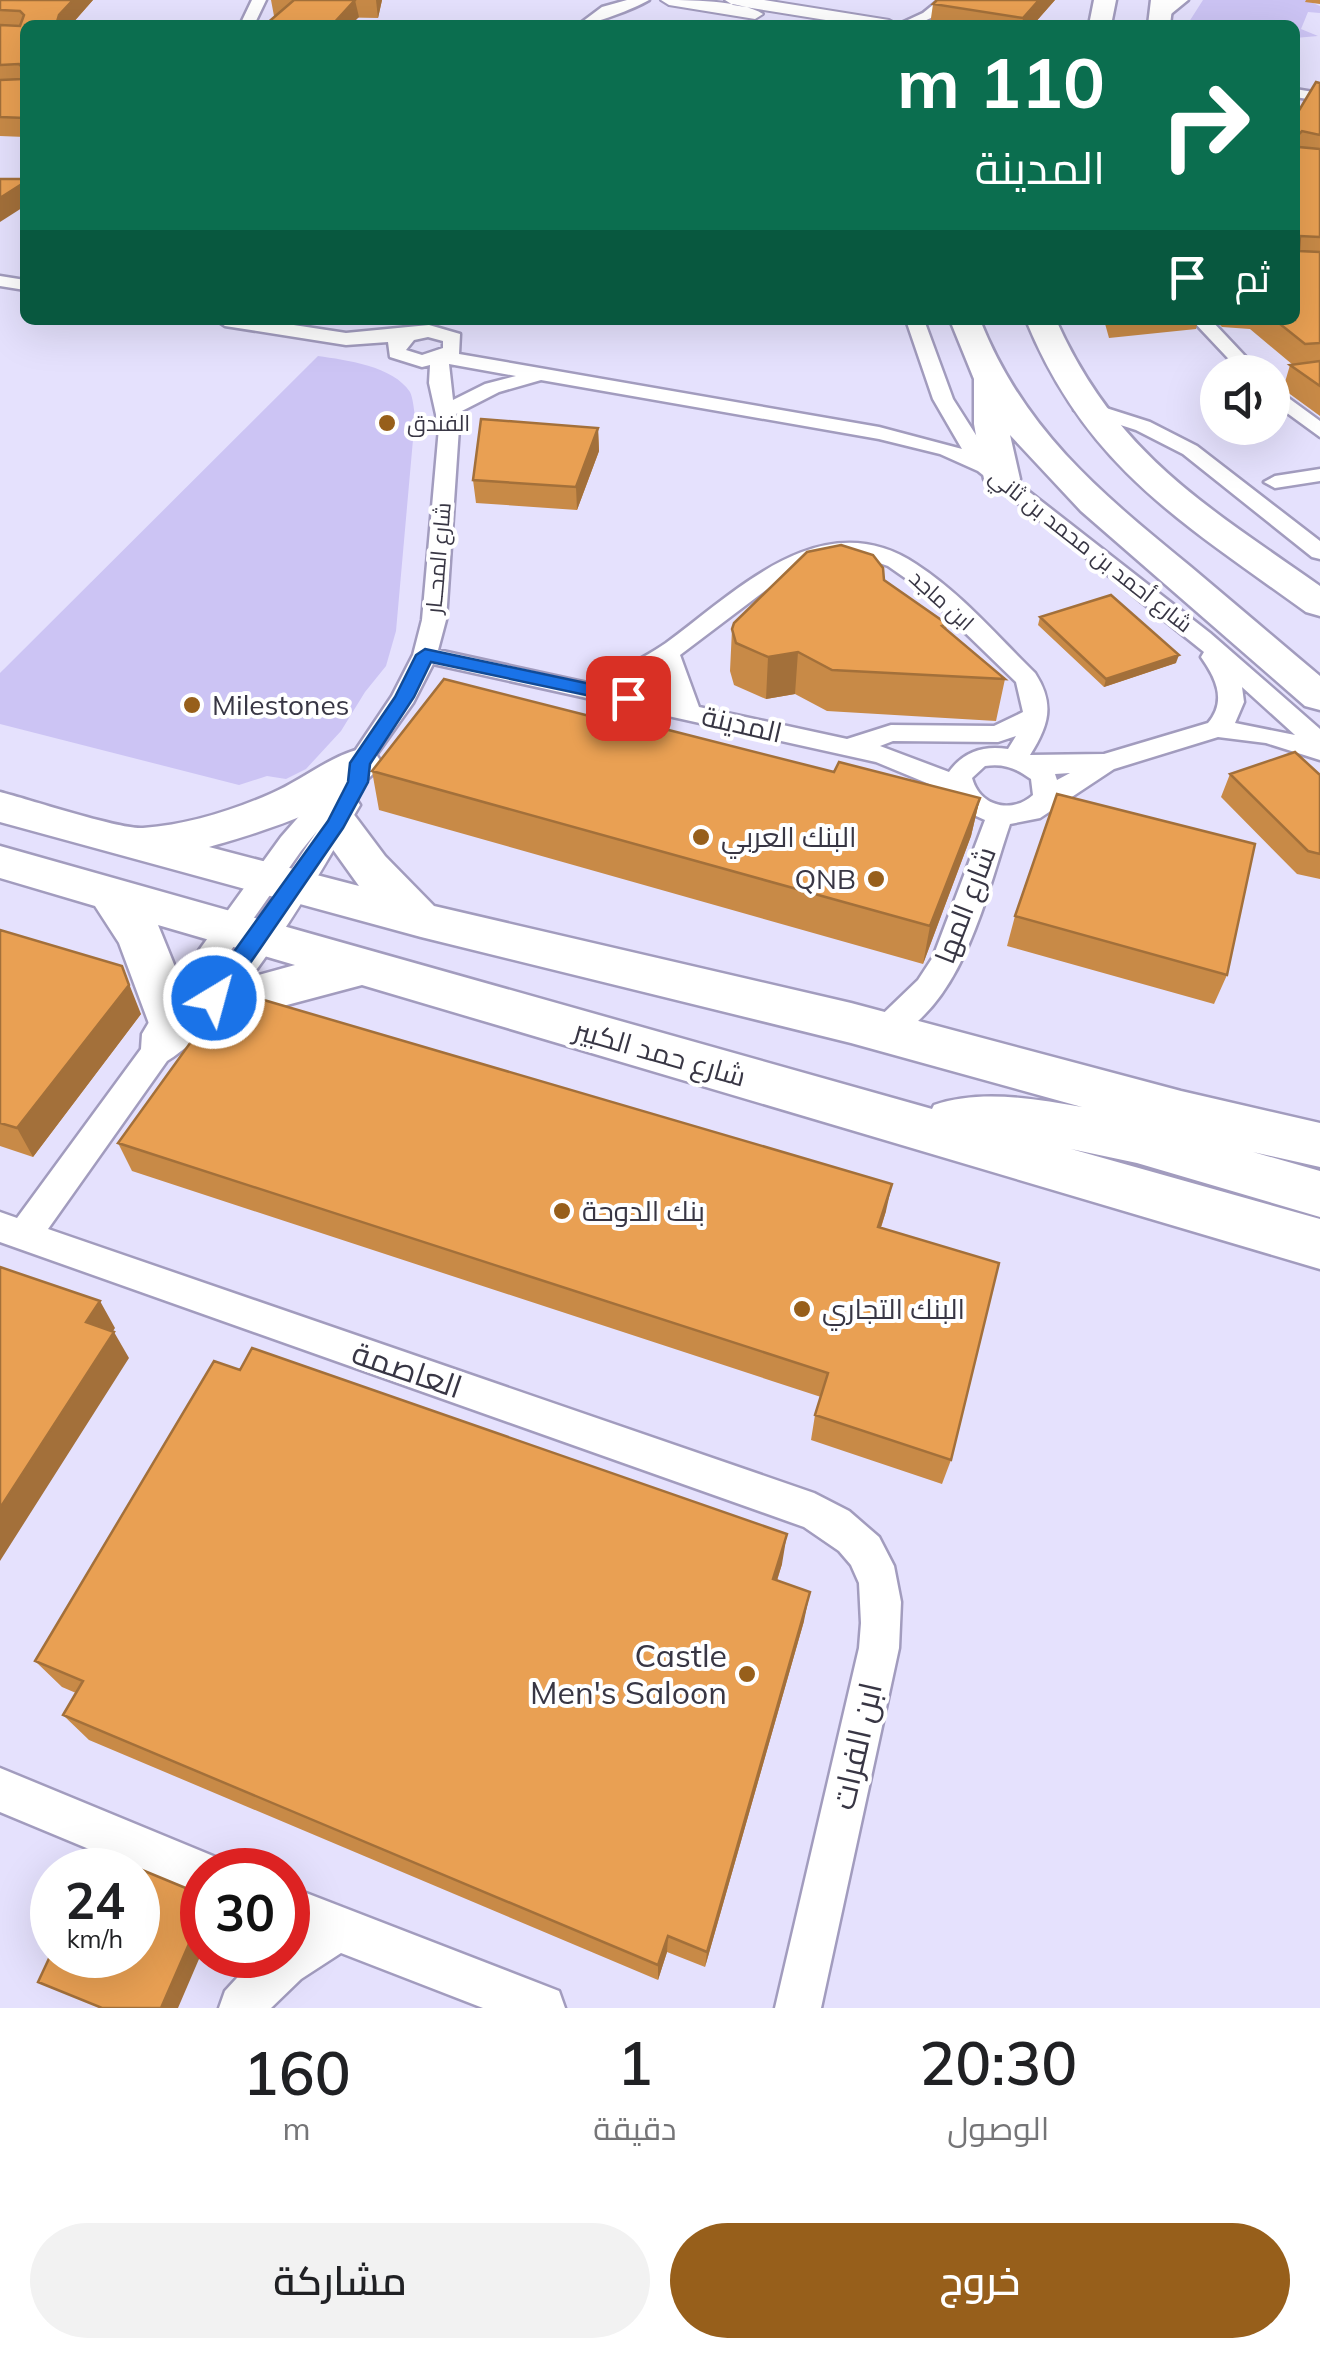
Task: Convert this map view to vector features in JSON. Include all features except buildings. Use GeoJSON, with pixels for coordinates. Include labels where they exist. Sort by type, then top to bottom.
{"type":"FeatureCollection","features":[{"type":"Feature","properties":{"kind":"main road","name":"شارع أحمد بن محمد بن ثاني"},"geometry":{"type":"LineString","coordinates":[[965,325],[989,376],[1025,430],[1079,492],[1320,697]]}},
{"type":"Feature","properties":{"kind":"main road"},"geometry":{"type":"LineString","coordinates":[[1027,327],[1038,373],[1081,406],[1125,456],[1320,604]]}},
{"type":"Feature","properties":{"kind":"main road"},"geometry":{"type":"LineString","coordinates":[[989,376],[995,474]]}},
{"type":"Feature","properties":{"kind":"main road"},"geometry":{"type":"LineString","coordinates":[[1204,598],[1320,657]]}},
{"type":"Feature","properties":{"kind":"main road"},"geometry":{"type":"LineString","coordinates":[[140,843],[214,830],[280,809],[360,763]]}},
{"type":"Feature","properties":{"kind":"main road"},"geometry":{"type":"LineString","coordinates":[[0,807],[421,920],[880,1030],[1182,1113],[1320,1145]]}},
{"type":"Feature","properties":{"kind":"main road"},"geometry":{"type":"LineString","coordinates":[[336,824],[370,868],[421,920]]}},
{"type":"Feature","properties":{"kind":"main road","name":"شارع حمد الكبير"},"geometry":{"type":"LineString","coordinates":[[0,862],[1320,1244]]}},
{"type":"Feature","properties":{"kind":"main road"},"geometry":{"type":"LineString","coordinates":[[113,897],[142,938],[173,1030],[272,988],[360,968]]}},
{"type":"Feature","properties":{"kind":"main road"},"geometry":{"type":"LineString","coordinates":[[913,1124],[968,1118],[1006,1119],[1084,1129],[1320,1194]]}},
{"type":"Feature","properties":{"kind":"street"},"geometry":{"type":"LineString","coordinates":[[607,5],[642,0]]}},
{"type":"Feature","properties":{"kind":"street"},"geometry":{"type":"LineString","coordinates":[[669,0],[794,20]]}},
{"type":"Feature","properties":{"kind":"street"},"geometry":{"type":"LineString","coordinates":[[733,0],[858,20]]}},
{"type":"Feature","properties":{"kind":"street"},"geometry":{"type":"LineString","coordinates":[[917,20],[948,0]]}},
{"type":"Feature","properties":{"kind":"street"},"geometry":{"type":"LineString","coordinates":[[1160,13],[1181,0]]}},
{"type":"Feature","properties":{"kind":"street"},"geometry":{"type":"LineString","coordinates":[[1306,99],[1320,75]]}},
{"type":"Feature","properties":{"kind":"street"},"geometry":{"type":"LineString","coordinates":[[254,325],[330,338],[403,357],[505,366],[879,433],[947,450],[995,474]]}},
{"type":"Feature","properties":{"kind":"street","name":"شارع أحمد بن محمد بن ثاني"},"geometry":{"type":"LineString","coordinates":[[917,325],[932,411],[995,474],[1202,638],[1320,743]]}},
{"type":"Feature","properties":{"kind":"street"},"geometry":{"type":"LineString","coordinates":[[1207,325],[1235,355]]}},
{"type":"Feature","properties":{"kind":"street"},"geometry":{"type":"LineString","coordinates":[[330,338],[417,329],[452,333],[505,366]]}},
{"type":"Feature","properties":{"kind":"street"},"geometry":{"type":"LineString","coordinates":[[417,329],[395,346],[445,402],[545,375]]}},
{"type":"Feature","properties":{"kind":"street"},"geometry":{"type":"LineString","coordinates":[[441,358],[452,352],[452,333]]}},
{"type":"Feature","properties":{"kind":"street","name":"شارع المحــار"},"geometry":{"type":"LineString","coordinates":[[12,1231],[244,935],[281,881],[323,802],[360,763],[404,697],[425,655],[434,620],[445,402],[441,358]]}},
{"type":"Feature","properties":{"kind":"street"},"geometry":{"type":"LineString","coordinates":[[1290,397],[1320,431]]}},
{"type":"Feature","properties":{"kind":"street"},"geometry":{"type":"LineString","coordinates":[[1081,406],[1143,426],[1190,450],[1320,552]]}},
{"type":"Feature","properties":{"kind":"street"},"geometry":{"type":"LineString","coordinates":[[879,433],[932,411]]}},
{"type":"Feature","properties":{"kind":"street"},"geometry":{"type":"LineString","coordinates":[[1275,482],[1320,474]]}},
{"type":"Feature","properties":{"kind":"street","name":"ابن ماجد"},"geometry":{"type":"LineString","coordinates":[[597,691],[667,653],[796,558],[831,550],[874,553],[913,572],[1026,678],[1038,699],[1036,716]]}},
{"type":"Feature","properties":{"kind":"street"},"geometry":{"type":"LineString","coordinates":[[1105,762],[1024,762],[999,755],[965,775],[967,800],[1000,814],[1030,812],[1047,797],[1105,762],[1217,728],[1226,721],[1231,686],[1202,638]]}},
{"type":"Feature","properties":{"kind":"street"},"geometry":{"type":"LineString","coordinates":[[667,653],[670,671],[689,712]]}},
{"type":"Feature","properties":{"kind":"street","name":"المدينة"},"geometry":{"type":"LineString","coordinates":[[425,655],[965,775]]}},
{"type":"Feature","properties":{"kind":"street"},"geometry":{"type":"LineString","coordinates":[[847,747],[891,733],[998,734],[1036,716]]}},
{"type":"Feature","properties":{"kind":"street"},"geometry":{"type":"LineString","coordinates":[[1024,762],[1036,716]]}},
{"type":"Feature","properties":{"kind":"street"},"geometry":{"type":"LineString","coordinates":[[1217,728],[1269,735],[1320,752]]}},
{"type":"Feature","properties":{"kind":"street"},"geometry":{"type":"LineString","coordinates":[[1024,762],[1043,775],[1047,797]]}},
{"type":"Feature","properties":{"kind":"street","name":"شارع المحــار"},"geometry":{"type":"LineString","coordinates":[[281,881],[336,824],[358,782],[360,763]]}},
{"type":"Feature","properties":{"kind":"street","name":"شارع المها"},"geometry":{"type":"LineString","coordinates":[[880,1030],[916,1005],[950,955],[1000,814]]}},
{"type":"Feature","properties":{"kind":"street","name":"العاصمة"},"geometry":{"type":"LineString","coordinates":[[12,1231],[814,1512]]}},
{"type":"Feature","properties":{"kind":"street","name":"ابن الفرات"},"geometry":{"type":"LineString","coordinates":[[798,2008],[879,1648],[884,1601],[873,1562],[848,1529],[814,1512]]}},
{"type":"Feature","properties":{"kind":"street"},"geometry":{"type":"LineString","coordinates":[[0,1790],[180,1865]]}},
{"type":"Feature","properties":{"kind":"street"},"geometry":{"type":"LineString","coordinates":[[310,1918],[542,2008]]}},
{"type":"Feature","properties":{"kind":"street"},"geometry":{"type":"LineString","coordinates":[[242,2008],[262,1980],[284,1960],[338,1930]]}},
{"type":"Feature","properties":{"kind":"shaded area"},"geometry":{"type":"Polygon","coordinates":[[[1203,0],[1306,0],[1320,6],[1320,13],[1308,12],[1301,29],[1318,36],[1300,38],[1300,20],[1190,20],[1203,0]]]}},
{"type":"Feature","properties":{"kind":"shaded area"},"geometry":{"type":"Polygon","coordinates":[[[318,356],[368,366],[392,376],[410,392],[415,417],[396,631],[386,666],[341,731],[306,769],[286,779],[267,776],[239,785],[0,724],[0,673],[318,356]]]}},
{"type":"Feature","properties":{"kind":"place","name":"الفندق"},"geometry":{"type":"Point","coordinates":[387,423]}},
{"type":"Feature","properties":{"kind":"place","name":"Milestones"},"geometry":{"type":"Point","coordinates":[192,705]}},
{"type":"Feature","properties":{"kind":"place","name":"البنك العربي"},"geometry":{"type":"Point","coordinates":[701,837]}},
{"type":"Feature","properties":{"kind":"place","name":"QNB"},"geometry":{"type":"Point","coordinates":[876,879]}},
{"type":"Feature","properties":{"kind":"place","name":"بنك الدوحة"},"geometry":{"type":"Point","coordinates":[562,1211]}},
{"type":"Feature","properties":{"kind":"place","name":"البنك التجاري"},"geometry":{"type":"Point","coordinates":[802,1309]}},
{"type":"Feature","properties":{"kind":"place","name":"Castle Men's Saloon"},"geometry":{"type":"Point","coordinates":[747,1674]}},
{"type":"Feature","properties":{"kind":"route"},"geometry":{"type":"LineString","coordinates":[[214,998],[336,824],[358,782],[360,763],[404,697],[425,655],[628,698]]}}]}
